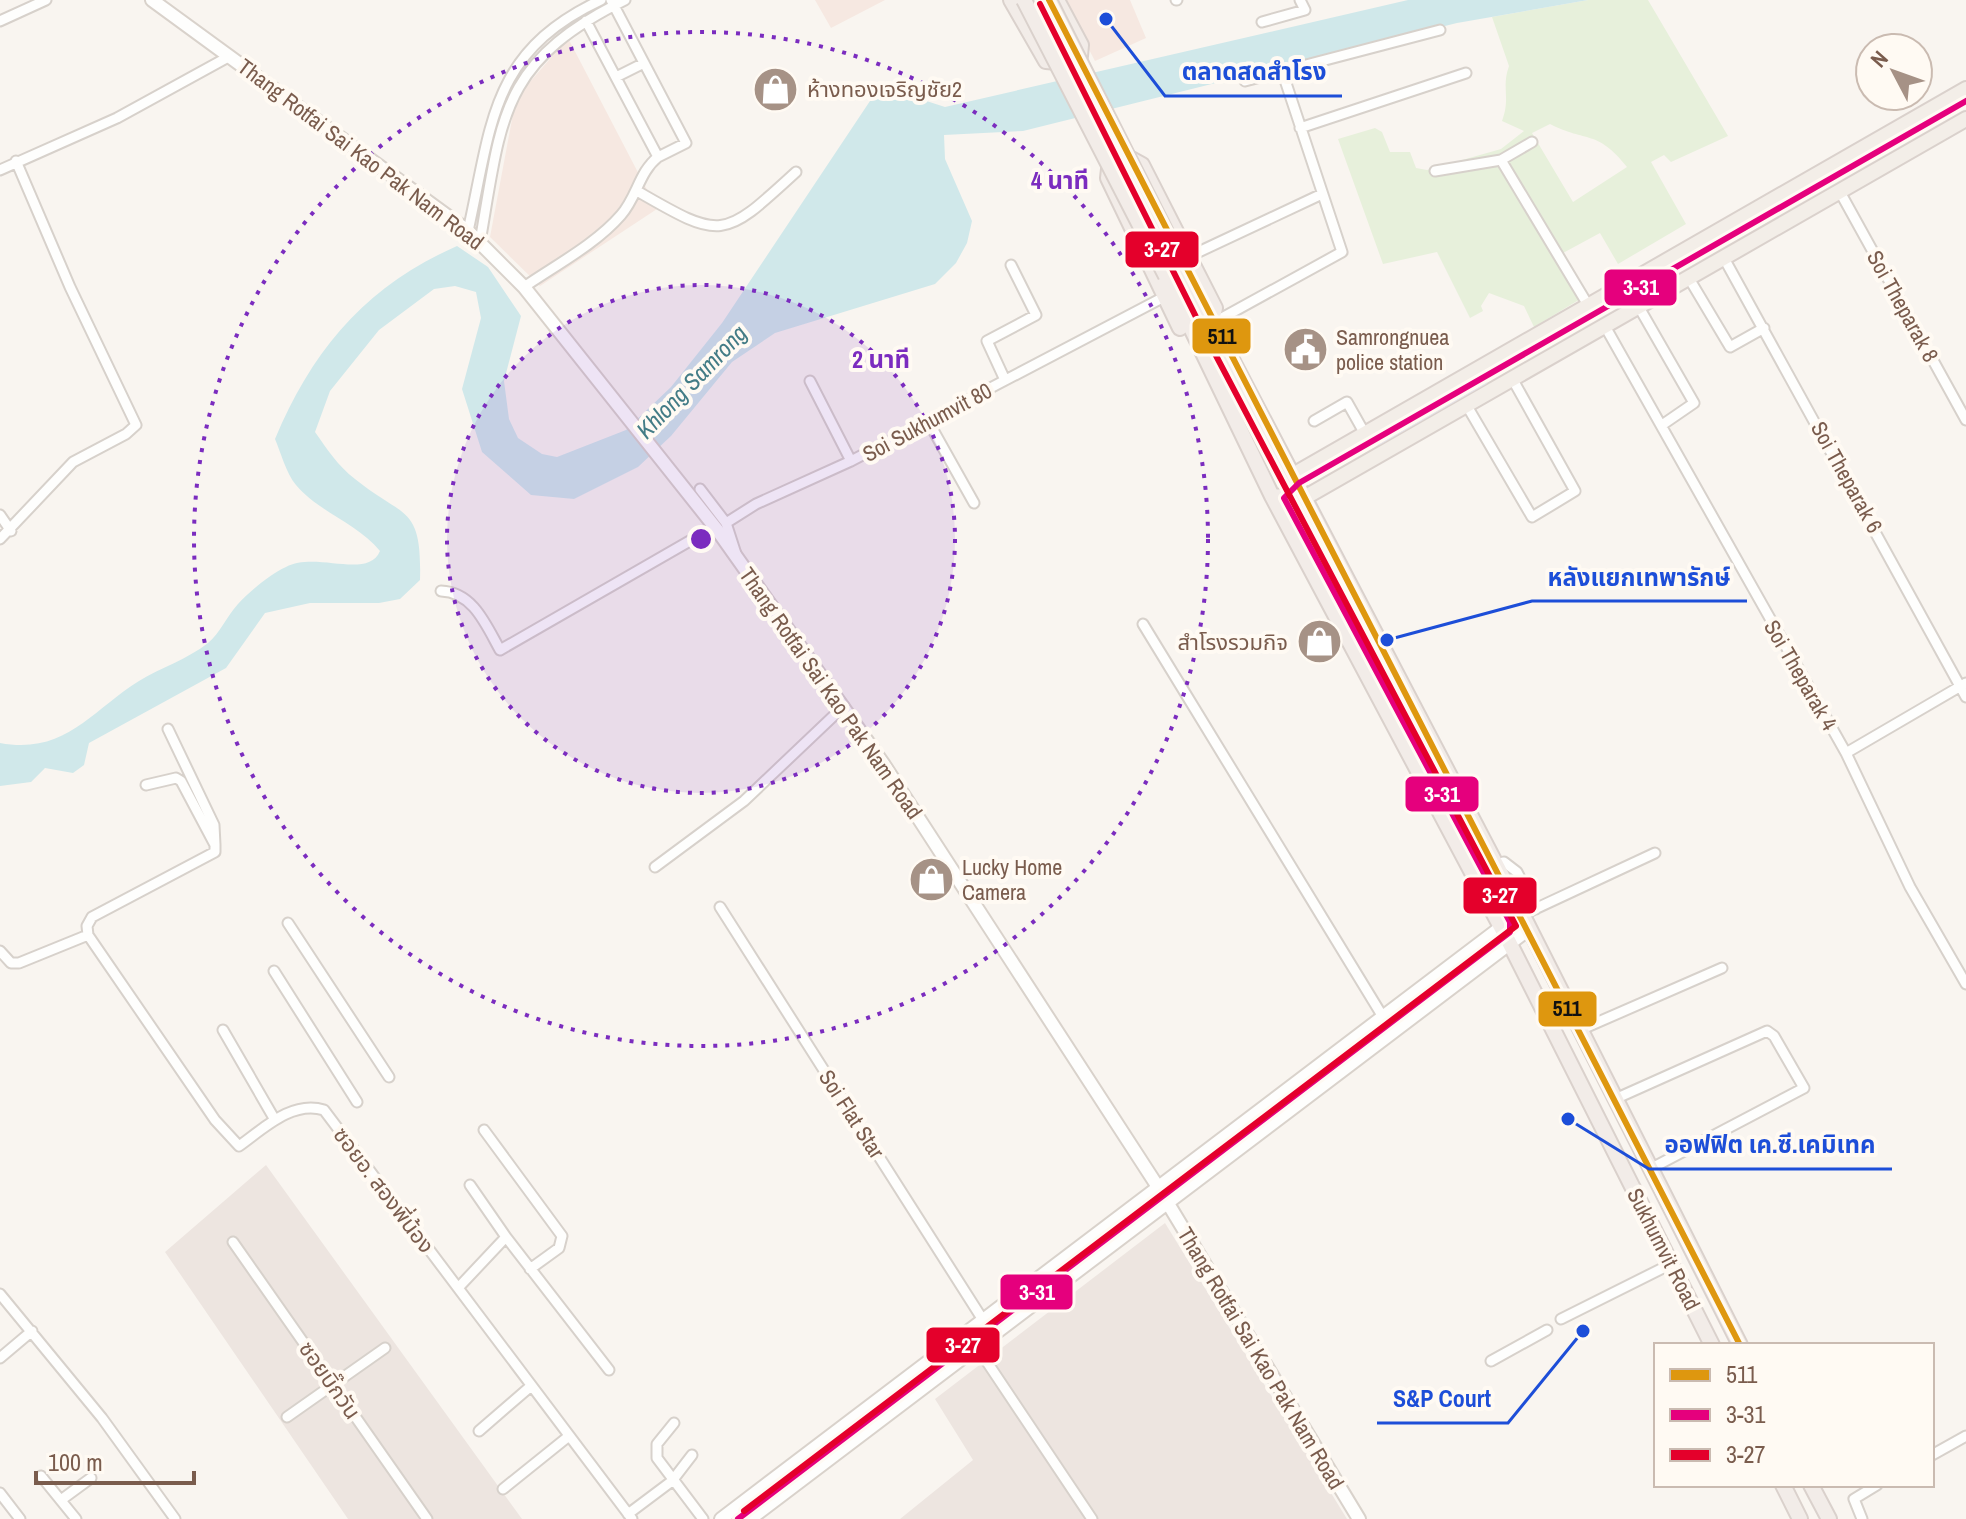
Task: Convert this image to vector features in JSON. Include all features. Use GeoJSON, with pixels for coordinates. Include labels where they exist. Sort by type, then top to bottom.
{"type":"FeatureCollection","features":[{"type":"Feature","properties":{"kind":"highway"},"geometry":{"type":"LineString","coordinates":[[1011,0],[1046,61],[1069,63],[1080,56],[1081,45],[1057,0]]}},
{"type":"Feature","properties":{"kind":"highway","name":"Sukhumvit Road"},"geometry":{"type":"LineString","coordinates":[[1024,0],[1166,276],[1272,496],[1510,944],[1711,1343]]}},
{"type":"Feature","properties":{"kind":"highway","name":"Sukhumvit Road"},"geometry":{"type":"LineString","coordinates":[[1049,0],[1186,261],[1211,324],[1495,864],[1526,912],[1529,929],[1739,1343]]}},
{"type":"Feature","properties":{"kind":"highway"},"geometry":{"type":"LineString","coordinates":[[1186,261],[1142,165],[1131,159],[1109,169],[1113,190],[1164,297],[1181,329],[1200,349]]}},
{"type":"Feature","properties":{"kind":"highway"},"geometry":{"type":"LineString","coordinates":[[1227,406],[1249,394]]}},
{"type":"Feature","properties":{"kind":"highway"},"geometry":{"type":"LineString","coordinates":[[1272,496],[1293,475]]}},
{"type":"Feature","properties":{"kind":"highway"},"geometry":{"type":"LineString","coordinates":[[1272,496],[1304,498]]}},
{"type":"Feature","properties":{"kind":"highway"},"geometry":{"type":"LineString","coordinates":[[1784,1487],[1800,1519]]}},
{"type":"Feature","properties":{"kind":"highway"},"geometry":{"type":"LineString","coordinates":[[1812,1487],[1829,1519]]}},
{"type":"Feature","properties":{"kind":"main road","name":"Thang Rotfai Sai Kao Pak Nam Road"},"geometry":{"type":"LineString","coordinates":[[152,0],[480,242],[524,287],[659,457],[720,525],[737,558],[844,706],[1158,1187],[1359,1519]]}},
{"type":"Feature","properties":{"kind":"main road"},"geometry":{"type":"LineString","coordinates":[[1293,475],[1966,89]]}},
{"type":"Feature","properties":{"kind":"main road"},"geometry":{"type":"LineString","coordinates":[[1304,498],[1640,309],[1966,119]]}},
{"type":"Feature","properties":{"kind":"main road"},"geometry":{"type":"LineString","coordinates":[[1903,124],[1915,148]]}},
{"type":"Feature","properties":{"kind":"main road"},"geometry":{"type":"LineString","coordinates":[[721,1519],[1501,927],[1526,912]]}},
{"type":"Feature","properties":{"kind":"main road"},"geometry":{"type":"LineString","coordinates":[[750,1519],[1529,929]]}},
{"type":"Feature","properties":{"kind":"street"},"geometry":{"type":"LineString","coordinates":[[0,21],[46,0]]}},
{"type":"Feature","properties":{"kind":"street"},"geometry":{"type":"LineString","coordinates":[[480,242],[493,138],[491,115],[506,81],[526,53],[551,29],[601,0]]}},
{"type":"Feature","properties":{"kind":"street"},"geometry":{"type":"LineString","coordinates":[[468,231],[493,138],[535,61],[556,40],[612,3],[625,0]]}},
{"type":"Feature","properties":{"kind":"street"},"geometry":{"type":"LineString","coordinates":[[1262,22],[1305,10],[1300,0]]}},
{"type":"Feature","properties":{"kind":"street"},"geometry":{"type":"LineString","coordinates":[[524,287],[612,224],[637,191],[644,170],[658,157],[686,143],[612,3]]}},
{"type":"Feature","properties":{"kind":"street"},"geometry":{"type":"LineString","coordinates":[[586,21],[658,157]]}},
{"type":"Feature","properties":{"kind":"street"},"geometry":{"type":"LineString","coordinates":[[1245,81],[1440,30]]}},
{"type":"Feature","properties":{"kind":"street"},"geometry":{"type":"LineString","coordinates":[[526,53],[535,61]]}},
{"type":"Feature","properties":{"kind":"street"},"geometry":{"type":"LineString","coordinates":[[0,170],[117,118],[230,56]]}},
{"type":"Feature","properties":{"kind":"street"},"geometry":{"type":"LineString","coordinates":[[616,77],[644,63]]}},
{"type":"Feature","properties":{"kind":"street"},"geometry":{"type":"LineString","coordinates":[[1211,324],[1341,254],[1282,71]]}},
{"type":"Feature","properties":{"kind":"street"},"geometry":{"type":"LineString","coordinates":[[1300,128],[1466,73]]}},
{"type":"Feature","properties":{"kind":"street"},"geometry":{"type":"LineString","coordinates":[[1435,171],[1501,160],[1532,142]]}},
{"type":"Feature","properties":{"kind":"street"},"geometry":{"type":"LineString","coordinates":[[1501,160],[1588,305]]}},
{"type":"Feature","properties":{"kind":"street"},"geometry":{"type":"LineString","coordinates":[[0,539],[11,531],[73,462],[126,434],[136,425],[70,287],[16,161]]}},
{"type":"Feature","properties":{"kind":"street"},"geometry":{"type":"LineString","coordinates":[[637,191],[694,224],[719,227],[760,205],[796,172]]}},
{"type":"Feature","properties":{"kind":"street","name":"Soi Theparak 8"},"geometry":{"type":"LineString","coordinates":[[1840,192],[1966,420]]}},
{"type":"Feature","properties":{"kind":"street"},"geometry":{"type":"LineString","coordinates":[[1186,261],[1322,194]]}},
{"type":"Feature","properties":{"kind":"street","name":"Soi Theparak 6"},"geometry":{"type":"LineString","coordinates":[[1725,260],[1963,684],[1966,697]]}},
{"type":"Feature","properties":{"kind":"street"},"geometry":{"type":"LineString","coordinates":[[1005,380],[987,341],[1036,315],[1011,265]]}},
{"type":"Feature","properties":{"kind":"street"},"geometry":{"type":"LineString","coordinates":[[1690,280],[1730,347],[1764,328]]}},
{"type":"Feature","properties":{"kind":"street","name":"Soi Sukhumvit 80"},"geometry":{"type":"LineString","coordinates":[[441,591],[452,591],[470,601],[500,650],[756,504],[851,461],[1164,297]]}},
{"type":"Feature","properties":{"kind":"street"},"geometry":{"type":"LineString","coordinates":[[1640,309],[1694,403],[1662,425]]}},
{"type":"Feature","properties":{"kind":"street","name":"Soi Theparak 4"},"geometry":{"type":"LineString","coordinates":[[1606,328],[1846,753],[1910,887],[1966,984]]}},
{"type":"Feature","properties":{"kind":"street"},"geometry":{"type":"LineString","coordinates":[[1467,406],[1532,517],[1575,491],[1513,380]]}},
{"type":"Feature","properties":{"kind":"street"},"geometry":{"type":"LineString","coordinates":[[810,381],[851,461]]}},
{"type":"Feature","properties":{"kind":"street"},"geometry":{"type":"LineString","coordinates":[[1314,421],[1347,402],[1365,434]]}},
{"type":"Feature","properties":{"kind":"street"},"geometry":{"type":"LineString","coordinates":[[928,421],[974,503]]}},
{"type":"Feature","properties":{"kind":"street"},"geometry":{"type":"LineString","coordinates":[[700,489],[720,525]]}},
{"type":"Feature","properties":{"kind":"street"},"geometry":{"type":"LineString","coordinates":[[0,515],[11,531]]}},
{"type":"Feature","properties":{"kind":"street"},"geometry":{"type":"LineString","coordinates":[[1143,624],[1383,1017]]}},
{"type":"Feature","properties":{"kind":"street"},"geometry":{"type":"LineString","coordinates":[[1846,753],[1963,684]]}},
{"type":"Feature","properties":{"kind":"street"},"geometry":{"type":"LineString","coordinates":[[655,867],[744,801],[844,706]]}},
{"type":"Feature","properties":{"kind":"street"},"geometry":{"type":"LineString","coordinates":[[0,951],[11,963],[19,963],[88,935],[87,926],[92,917],[211,856],[217,835],[214,825],[168,729]]}},
{"type":"Feature","properties":{"kind":"street"},"geometry":{"type":"LineString","coordinates":[[146,785],[176,778],[181,781],[215,845]]}},
{"type":"Feature","properties":{"kind":"street"},"geometry":{"type":"LineString","coordinates":[[1526,912],[1655,853]]}},
{"type":"Feature","properties":{"kind":"street","name":"Soi Flat Star"},"geometry":{"type":"LineString","coordinates":[[720,907],[983,1320]]}},
{"type":"Feature","properties":{"kind":"street"},"geometry":{"type":"LineString","coordinates":[[288,923],[389,1077]]}},
{"type":"Feature","properties":{"kind":"street","name":"ซอยอ. สองพี่น้อง"},"geometry":{"type":"LineString","coordinates":[[88,935],[215,1120],[239,1146],[275,1120],[299,1108],[312,1106],[324,1110],[630,1516]]}},
{"type":"Feature","properties":{"kind":"street"},"geometry":{"type":"LineString","coordinates":[[1580,1030],[1722,968]]}},
{"type":"Feature","properties":{"kind":"street"},"geometry":{"type":"LineString","coordinates":[[274,971],[357,1102]]}},
{"type":"Feature","properties":{"kind":"street"},"geometry":{"type":"LineString","coordinates":[[223,1030],[275,1120]]}},
{"type":"Feature","properties":{"kind":"street"},"geometry":{"type":"LineString","coordinates":[[1615,1099],[1767,1031],[1774,1036],[1804,1088],[1650,1169]]}},
{"type":"Feature","properties":{"kind":"street"},"geometry":{"type":"LineString","coordinates":[[484,1130],[562,1236],[559,1248],[530,1269]]}},
{"type":"Feature","properties":{"kind":"street"},"geometry":{"type":"LineString","coordinates":[[470,1185],[530,1269],[609,1370]]}},
{"type":"Feature","properties":{"kind":"street"},"geometry":{"type":"LineString","coordinates":[[458,1288],[506,1237]]}},
{"type":"Feature","properties":{"kind":"street","name":"ซอยบิ๊กวัน"},"geometry":{"type":"LineString","coordinates":[[233,1242],[427,1519]]}},
{"type":"Feature","properties":{"kind":"street"},"geometry":{"type":"LineString","coordinates":[[1561,1319],[1671,1264]]}},
{"type":"Feature","properties":{"kind":"street"},"geometry":{"type":"LineString","coordinates":[[0,1294],[102,1418],[175,1519]]}},
{"type":"Feature","properties":{"kind":"street"},"geometry":{"type":"LineString","coordinates":[[1491,1361],[1547,1330]]}},
{"type":"Feature","properties":{"kind":"street"},"geometry":{"type":"LineString","coordinates":[[0,1358],[32,1331]]}},
{"type":"Feature","properties":{"kind":"street"},"geometry":{"type":"LineString","coordinates":[[977,1347],[1092,1519]]}},
{"type":"Feature","properties":{"kind":"street"},"geometry":{"type":"LineString","coordinates":[[287,1417],[385,1348]]}},
{"type":"Feature","properties":{"kind":"street"},"geometry":{"type":"LineString","coordinates":[[479,1431],[531,1386]]}},
{"type":"Feature","properties":{"kind":"street"},"geometry":{"type":"LineString","coordinates":[[857,1416],[868,1430]]}},
{"type":"Feature","properties":{"kind":"street"},"geometry":{"type":"LineString","coordinates":[[674,1423],[657,1444],[655,1452],[672,1481],[703,1519]]}},
{"type":"Feature","properties":{"kind":"street"},"geometry":{"type":"LineString","coordinates":[[503,1489],[569,1436]]}},
{"type":"Feature","properties":{"kind":"street"},"geometry":{"type":"LineString","coordinates":[[1934,1454],[1966,1436]]}},
{"type":"Feature","properties":{"kind":"street"},"geometry":{"type":"LineString","coordinates":[[630,1516],[672,1481],[692,1455]]}},
{"type":"Feature","properties":{"kind":"street"},"geometry":{"type":"LineString","coordinates":[[41,1476],[76,1519]]}},
{"type":"Feature","properties":{"kind":"street"},"geometry":{"type":"LineString","coordinates":[[61,1500],[91,1478]]}},
{"type":"Feature","properties":{"kind":"street"},"geometry":{"type":"LineString","coordinates":[[1862,1519],[1854,1499],[1874,1487]]}},
{"type":"Feature","properties":{"kind":"street"},"geometry":{"type":"LineString","coordinates":[[0,1493],[20,1519]]}},
{"type":"Feature","properties":{"kind":"shaded area"},"geometry":{"type":"Polygon","coordinates":[[[815,0],[885,0],[831,28],[815,0]]]}},
{"type":"Feature","properties":{"kind":"shaded area"},"geometry":{"type":"Polygon","coordinates":[[[1063,0],[1130,0],[1146,38],[1095,61],[1063,0]]]}},
{"type":"Feature","properties":{"kind":"shaded area"},"geometry":{"type":"Polygon","coordinates":[[[568,38],[657,209],[540,286],[490,237],[516,98],[568,38]]]}},
{"type":"Feature","properties":{"kind":"shaded area"},"geometry":{"type":"Polygon","coordinates":[[[266,1165],[522,1519],[348,1519],[165,1252],[266,1165]]]}},
{"type":"Feature","properties":{"kind":"shaded area"},"geometry":{"type":"Polygon","coordinates":[[[1165,1223],[1347,1519],[900,1519],[973,1460],[935,1399],[1165,1223]]]}},
{"type":"Feature","properties":{"kind":"green space"},"geometry":{"type":"Polygon","coordinates":[[[1588,0],[1648,0],[1728,136],[1671,162],[1664,155],[1651,162],[1686,224],[1618,264],[1600,233],[1563,253],[1587,295],[1534,327],[1524,306],[1489,293],[1481,306],[1483,311],[1470,318],[1437,252],[1383,264],[1338,139],[1375,128],[1382,132],[1390,152],[1410,152],[1416,168],[1427,170],[1501,149],[1524,131],[1502,121],[1509,66],[1492,17],[1588,0]],[[1550,124],[1532,133],[1573,202],[1627,167],[1608,147],[1591,138],[1550,124]]]}},
{"type":"Feature","properties":{"kind":"water","name":"Khlong Samrong"},"geometry":{"type":"Polygon","coordinates":[[[1408,0],[1588,0],[1457,23],[1023,131],[944,135],[945,159],[972,221],[967,243],[956,263],[935,284],[775,333],[732,362],[671,436],[638,467],[574,499],[531,495],[482,452],[462,389],[481,318],[476,292],[455,286],[434,289],[379,330],[330,391],[315,432],[349,474],[407,516],[418,538],[420,580],[400,599],[379,603],[310,603],[265,613],[226,668],[89,743],[84,765],[73,773],[45,768],[31,782],[0,786],[0,743],[42,743],[76,728],[139,681],[208,643],[238,604],[273,574],[298,563],[353,565],[374,559],[380,551],[371,541],[316,503],[296,485],[275,439],[307,376],[346,324],[369,301],[425,262],[457,246],[488,267],[521,316],[504,381],[509,419],[518,438],[542,454],[557,457],[626,430],[671,387],[722,323],[880,86],[945,107],[1408,0]]]}},
{"type":"Feature","properties":{"kind":"railway"},"geometry":{"type":"LineString","coordinates":[[1379,442],[1484,382]]}},
{"type":"Feature","properties":{"kind":"transit line","name":"511"},"geometry":{"type":"LineString","coordinates":[[1049,0],[1739,1343]]}},
{"type":"Feature","properties":{"kind":"transit line","name":"3-27"},"geometry":{"type":"LineString","coordinates":[[744,1511],[1516,926],[1202,329],[1040,4]]}},
{"type":"Feature","properties":{"kind":"transit line","name":"3-31"},"geometry":{"type":"LineString","coordinates":[[738,1519],[1510,932],[1510,922],[1284,498],[1299,483],[1966,101]]}},
{"type":"Feature","properties":{"kind":"place","name":"ตลาดสดสำโรง"},"geometry":{"type":"Point","coordinates":[1106,19]}},
{"type":"Feature","properties":{"kind":"place","name":"ห้างทองเจริญชัย2"},"geometry":{"type":"Point","coordinates":[776,89]}},
{"type":"Feature","properties":{"kind":"place","name":"Samrongnuea police station"},"geometry":{"type":"Point","coordinates":[1305,350]}},
{"type":"Feature","properties":{"kind":"place","name":"หลังแยกเทพารักษ์"},"geometry":{"type":"Point","coordinates":[1387,640]}},
{"type":"Feature","properties":{"kind":"place","name":"สำโรงรวมกิจ"},"geometry":{"type":"Point","coordinates":[1319,642]}},
{"type":"Feature","properties":{"kind":"place","name":"Lucky Home Camera"},"geometry":{"type":"Point","coordinates":[931,880]}},
{"type":"Feature","properties":{"kind":"place","name":"ออฟฟิต เค.ซี.เคมิเทค"},"geometry":{"type":"Point","coordinates":[1568,1119]}},
{"type":"Feature","properties":{"kind":"place","name":"S&P Court"},"geometry":{"type":"Point","coordinates":[1583,1331]}}]}
